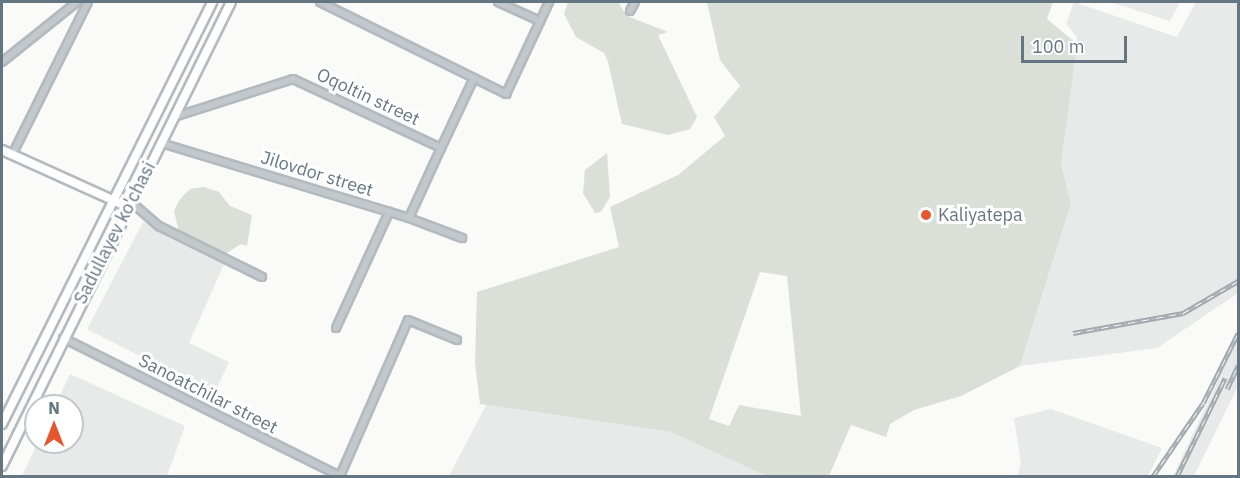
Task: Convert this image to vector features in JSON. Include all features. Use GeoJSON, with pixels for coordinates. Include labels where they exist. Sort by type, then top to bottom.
{"type":"FeatureCollection","features":[{"type":"Feature","properties":{"kind":"main road","name":"Sadullayev ko'chasi"},"geometry":{"type":"LineString","coordinates":[[2,424],[212,2]]}},
{"type":"Feature","properties":{"kind":"main road","name":"Sadullayev ko'chasi"},"geometry":{"type":"LineString","coordinates":[[2,466],[129,204],[231,2]]}},
{"type":"Feature","properties":{"kind":"main road"},"geometry":{"type":"LineString","coordinates":[[2,150],[112,201],[129,204]]}},
{"type":"Feature","properties":{"kind":"street"},"geometry":{"type":"LineString","coordinates":[[2,62],[77,2]]}},
{"type":"Feature","properties":{"kind":"street"},"geometry":{"type":"LineString","coordinates":[[12,155],[87,2]]}},
{"type":"Feature","properties":{"kind":"street"},"geometry":{"type":"LineString","coordinates":[[320,2],[506,93],[549,2]]}},
{"type":"Feature","properties":{"kind":"street"},"geometry":{"type":"LineString","coordinates":[[498,2],[540,21]]}},
{"type":"Feature","properties":{"kind":"street"},"geometry":{"type":"LineString","coordinates":[[630,11],[635,2]]}},
{"type":"Feature","properties":{"kind":"street"},"geometry":{"type":"LineString","coordinates":[[410,218],[474,78]]}},
{"type":"Feature","properties":{"kind":"street","name":"Oqoltin street"},"geometry":{"type":"LineString","coordinates":[[174,117],[293,79],[441,148]]}},
{"type":"Feature","properties":{"kind":"street","name":"Jilovdor street"},"geometry":{"type":"LineString","coordinates":[[161,143],[410,218],[462,238]]}},
{"type":"Feature","properties":{"kind":"street"},"geometry":{"type":"LineString","coordinates":[[129,204],[159,226],[262,277]]}},
{"type":"Feature","properties":{"kind":"street"},"geometry":{"type":"LineString","coordinates":[[336,328],[390,212]]}},
{"type":"Feature","properties":{"kind":"street"},"geometry":{"type":"LineString","coordinates":[[340,476],[408,320],[457,340]]}},
{"type":"Feature","properties":{"kind":"street","name":"Sanoatchilar street"},"geometry":{"type":"LineString","coordinates":[[63,338],[340,476]]}},
{"type":"Feature","properties":{"kind":"shaded area"},"geometry":{"type":"Polygon","coordinates":[[[568,2],[618,2],[627,16],[668,32],[658,35],[697,117],[690,129],[668,135],[622,124],[608,62],[604,53],[576,37],[564,14],[568,2]]]}},
{"type":"Feature","properties":{"kind":"shaded area","name":"Kaliyatepa"},"geometry":{"type":"Polygon","coordinates":[[[707,2],[1053,2],[1047,19],[1077,44],[1061,164],[1071,203],[1020,366],[961,396],[914,410],[890,424],[886,437],[851,425],[829,476],[766,476],[671,432],[480,404],[475,363],[477,292],[619,247],[610,207],[678,175],[725,136],[714,117],[740,86],[720,60],[707,2]],[[760,272],[709,419],[729,426],[739,405],[801,416],[787,276],[760,272]]]}},
{"type":"Feature","properties":{"kind":"shaded area"},"geometry":{"type":"Polygon","coordinates":[[[1074,2],[1177,37],[1196,2],[1238,2],[1238,293],[1157,348],[1020,366],[1071,203],[1061,164],[1077,37],[1066,24],[1074,2]]]}},
{"type":"Feature","properties":{"kind":"shaded area"},"geometry":{"type":"Polygon","coordinates":[[[1110,2],[1180,2],[1170,21],[1110,2]]]}},
{"type":"Feature","properties":{"kind":"shaded area"},"geometry":{"type":"Polygon","coordinates":[[[607,153],[610,197],[601,212],[595,213],[583,193],[585,170],[607,153]]]}},
{"type":"Feature","properties":{"kind":"shaded area"},"geometry":{"type":"Polygon","coordinates":[[[204,187],[219,192],[230,206],[252,215],[247,246],[241,244],[225,254],[179,232],[174,211],[180,199],[190,189],[204,187]]]}},
{"type":"Feature","properties":{"kind":"shaded area"},"geometry":{"type":"Polygon","coordinates":[[[143,222],[224,264],[189,343],[229,362],[214,394],[87,329],[143,222]]]}},
{"type":"Feature","properties":{"kind":"shaded area"},"geometry":{"type":"Polygon","coordinates":[[[1238,338],[1238,386],[1194,476],[1173,476],[1238,338]]]}},
{"type":"Feature","properties":{"kind":"shaded area"},"geometry":{"type":"Polygon","coordinates":[[[70,374],[185,426],[167,476],[22,476],[32,454],[84,454],[84,394],[61,394],[70,374]]]}},
{"type":"Feature","properties":{"kind":"shaded area"},"geometry":{"type":"Polygon","coordinates":[[[486,405],[671,432],[766,476],[449,476],[486,405]]]}},
{"type":"Feature","properties":{"kind":"shaded area"},"geometry":{"type":"Polygon","coordinates":[[[1051,409],[1162,448],[1148,476],[1017,476],[1021,463],[1014,418],[1051,409]]]}},
{"type":"Feature","properties":{"kind":"railway"},"geometry":{"type":"LineString","coordinates":[[1073,333],[1183,313],[1238,281]]}},
{"type":"Feature","properties":{"kind":"railway"},"geometry":{"type":"LineString","coordinates":[[1153,476],[1203,403],[1238,333]]}},
{"type":"Feature","properties":{"kind":"railway"},"geometry":{"type":"LineString","coordinates":[[1227,389],[1238,365]]}},
{"type":"Feature","properties":{"kind":"railway"},"geometry":{"type":"LineString","coordinates":[[1177,476],[1225,378]]}},
{"type":"Feature","properties":{"kind":"place","name":"Kaliyatepa"},"geometry":{"type":"Point","coordinates":[926,215]}}]}
